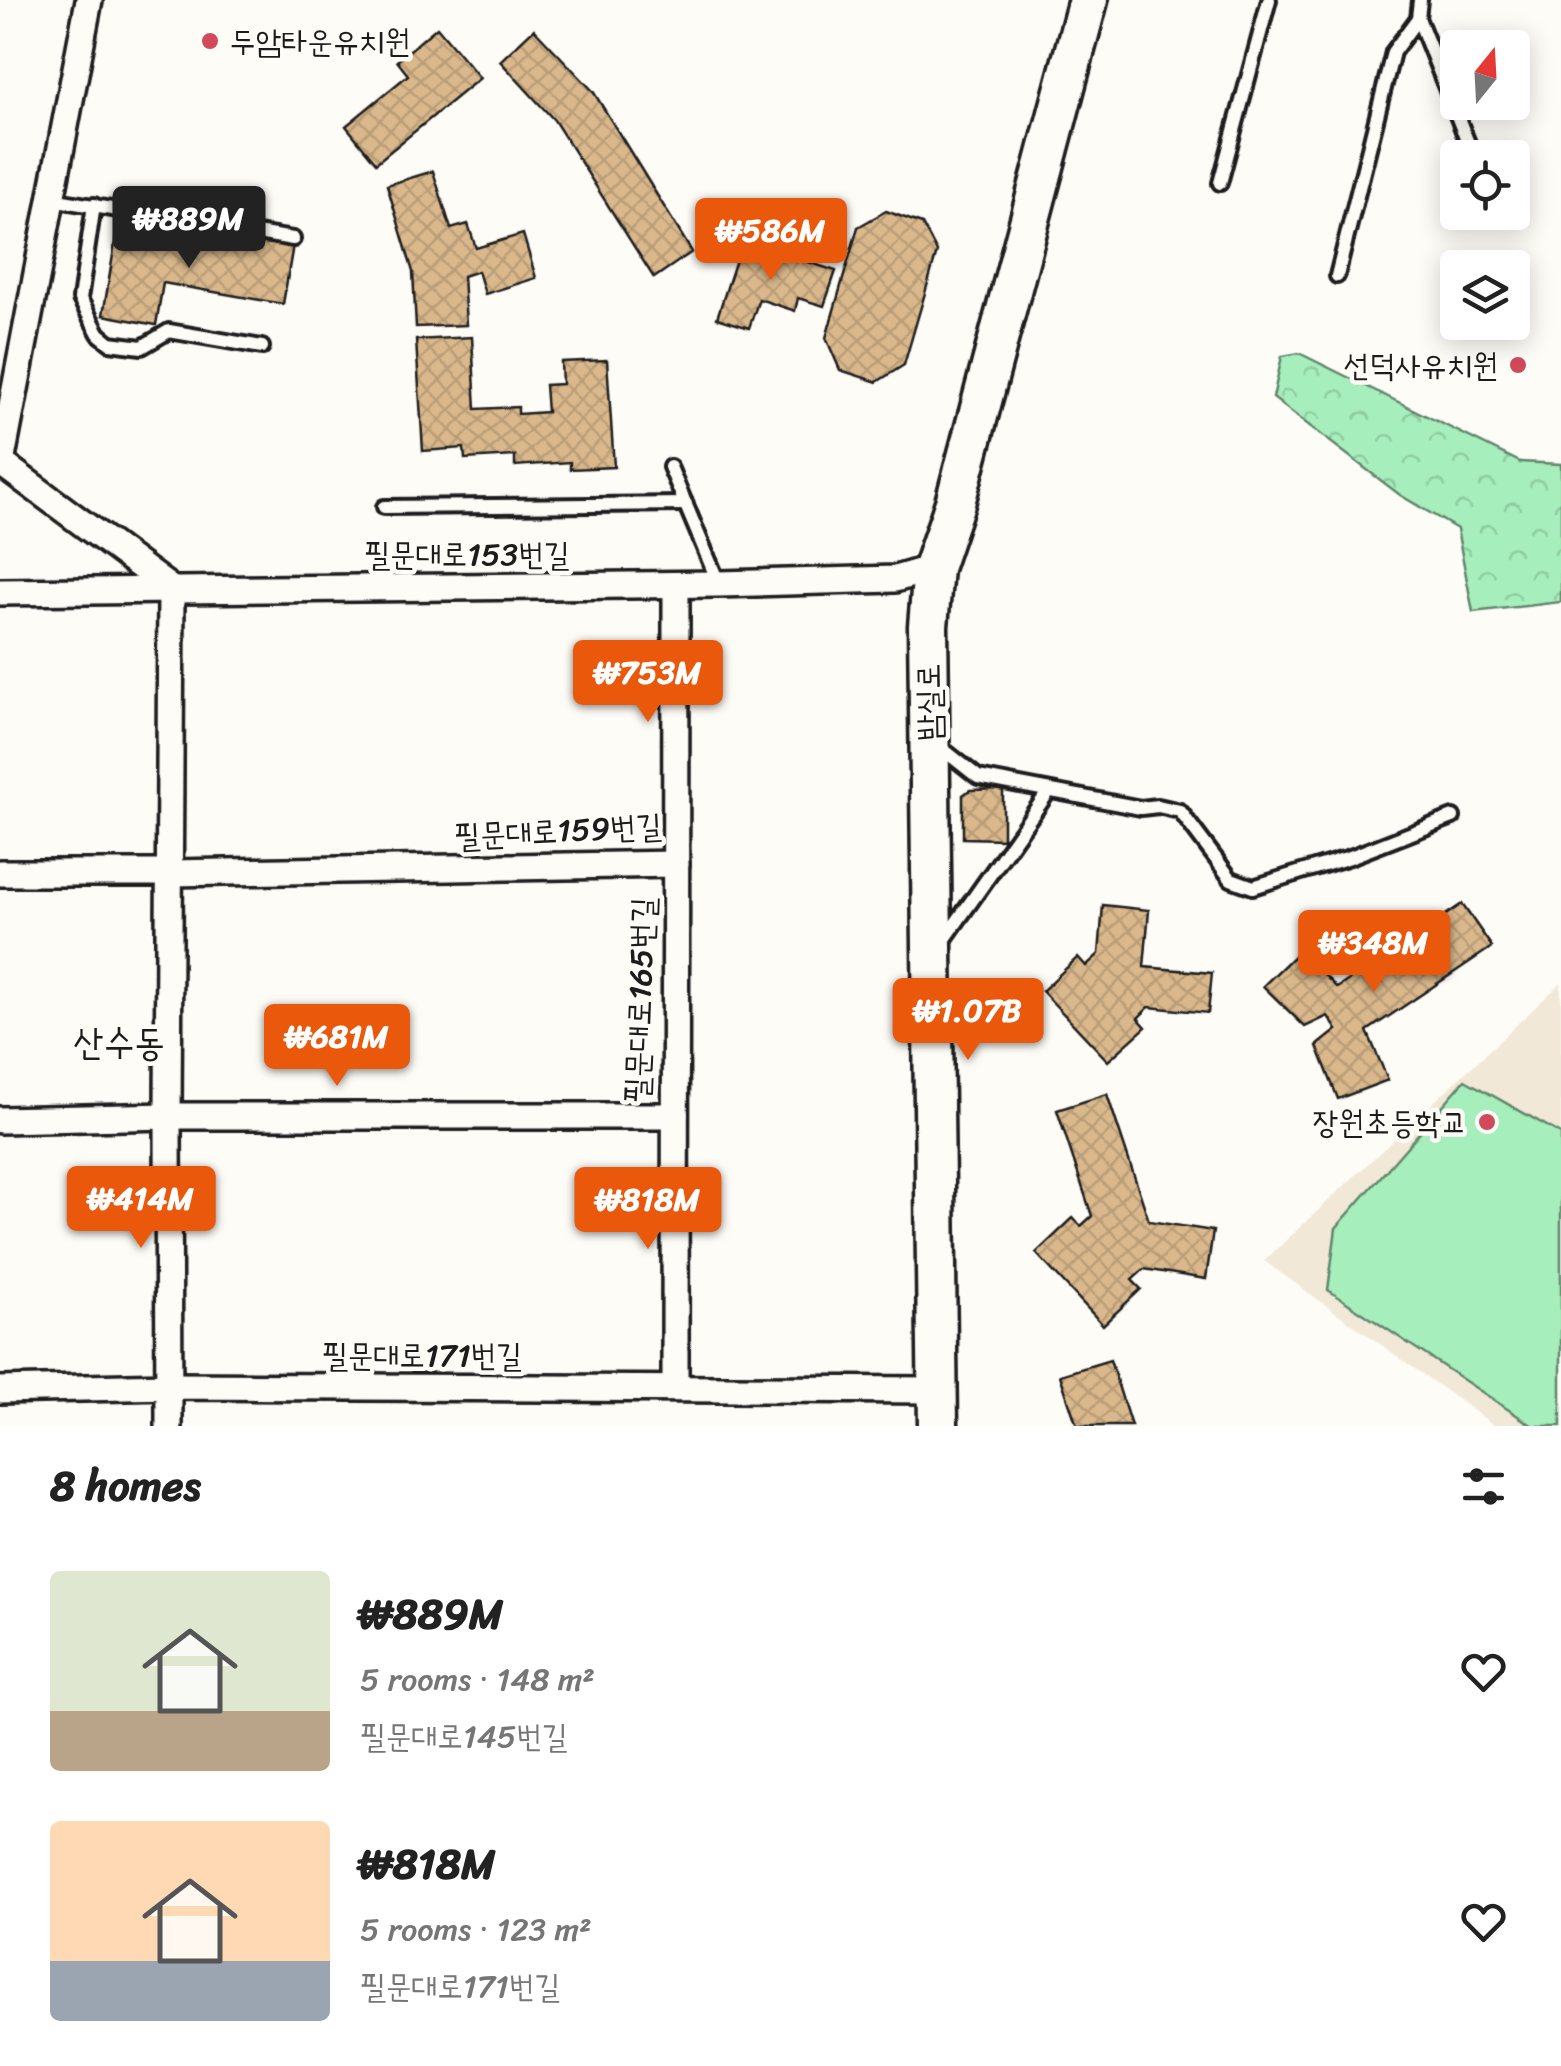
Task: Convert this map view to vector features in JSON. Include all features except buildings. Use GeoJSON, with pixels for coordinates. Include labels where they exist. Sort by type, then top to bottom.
{"type":"FeatureCollection","features":[{"type":"Feature","properties":{"kind":"main road","name":"밤실로"},"geometry":{"type":"LineString","coordinates":[[938,1408],[928,626],[933,568],[955,503],[1088,0]]}},
{"type":"Feature","properties":{"kind":"street"},"geometry":{"type":"LineString","coordinates":[[88,0],[1,462],[171,589],[169,1426]]}},
{"type":"Feature","properties":{"kind":"street","name":"필문대로153번길"},"geometry":{"type":"LineString","coordinates":[[0,592],[719,584],[895,579],[933,568]]}},
{"type":"Feature","properties":{"kind":"street","name":"필문대로159번길"},"geometry":{"type":"LineString","coordinates":[[0,873],[676,864],[676,585]]}},
{"type":"Feature","properties":{"kind":"street","name":"필문대로165번길"},"geometry":{"type":"LineString","coordinates":[[0,1120],[168,1116],[676,1116],[676,864]]}},
{"type":"Feature","properties":{"kind":"street"},"geometry":{"type":"LineString","coordinates":[[675,1388],[676,1116]]}},
{"type":"Feature","properties":{"kind":"street","name":"필문대로171번길"},"geometry":{"type":"LineString","coordinates":[[0,1390],[168,1386],[675,1388],[938,1408]]}},
{"type":"Feature","properties":{"kind":"lane"},"geometry":{"type":"LineString","coordinates":[[1220,183],[1269,0]]}},
{"type":"Feature","properties":{"kind":"lane"},"geometry":{"type":"LineString","coordinates":[[1420,0],[1418,18],[1467,140]]}},
{"type":"Feature","properties":{"kind":"lane"},"geometry":{"type":"LineString","coordinates":[[1337,276],[1393,52],[1418,18]]}},
{"type":"Feature","properties":{"kind":"lane"},"geometry":{"type":"LineString","coordinates":[[51,199],[294,238]]}},
{"type":"Feature","properties":{"kind":"lane"},"geometry":{"type":"LineString","coordinates":[[94,205],[80,298],[99,334],[110,342],[142,348],[169,330],[262,347]]}},
{"type":"Feature","properties":{"kind":"lane"},"geometry":{"type":"LineString","coordinates":[[670,466],[719,584]]}},
{"type":"Feature","properties":{"kind":"lane"},"geometry":{"type":"LineString","coordinates":[[384,507],[686,504]]}},
{"type":"Feature","properties":{"kind":"lane"},"geometry":{"type":"LineString","coordinates":[[930,738],[978,777],[1141,808],[1158,806],[1180,811],[1232,879],[1252,887],[1350,857],[1453,816]]}},
{"type":"Feature","properties":{"kind":"lane"},"geometry":{"type":"LineString","coordinates":[[932,958],[1049,790]]}},
{"type":"Feature","properties":{"kind":"shaded area","name":"장원초등학교"},"geometry":{"type":"Polygon","coordinates":[[[1561,983],[1561,1426],[1495,1426],[1264,1261],[1561,983]]]}},
{"type":"Feature","properties":{"kind":"green space"},"geometry":{"type":"Polygon","coordinates":[[[1299,353],[1520,462],[1561,464],[1561,602],[1473,612],[1457,529],[1400,495],[1273,398],[1282,356],[1299,353]]]}},
{"type":"Feature","properties":{"kind":"green space","name":"장원초등학교"},"geometry":{"type":"Polygon","coordinates":[[[1465,1080],[1561,1134],[1561,1426],[1533,1426],[1328,1290],[1336,1228],[1465,1080]]]}},
{"type":"Feature","properties":{"kind":"place","name":"두암타운유치원"},"geometry":{"type":"Point","coordinates":[210,41]}},
{"type":"Feature","properties":{"kind":"place","name":"선덕사유치원"},"geometry":{"type":"Point","coordinates":[1518,365]}},
{"type":"Feature","properties":{"kind":"place","name":"장원초등학교"},"geometry":{"type":"Point","coordinates":[1487,1122]}},
{"type":"Feature","properties":{"kind":"district","name":"산수동"},"geometry":{"type":"Point","coordinates":[119,1042]}}]}
